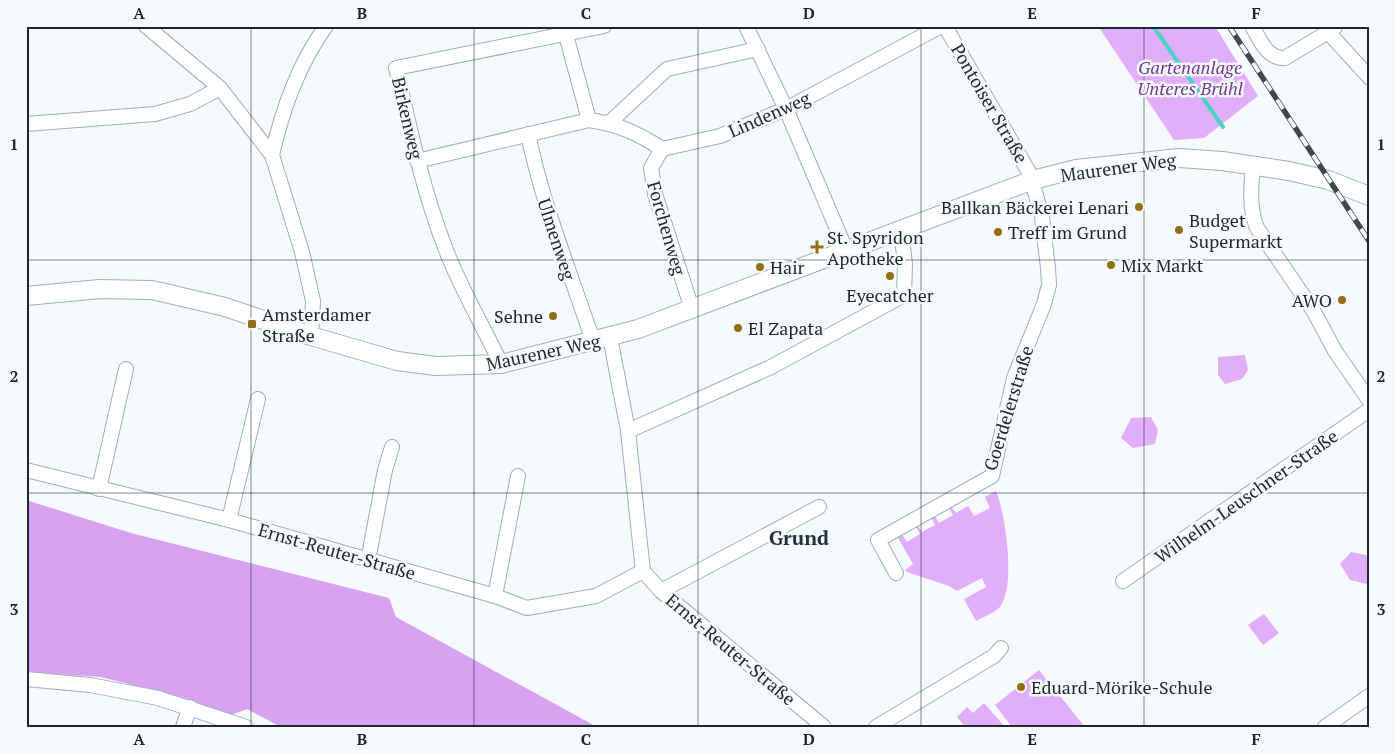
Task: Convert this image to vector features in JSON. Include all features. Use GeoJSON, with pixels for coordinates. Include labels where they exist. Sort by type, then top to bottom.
{"type":"FeatureCollection","features":[{"type":"Feature","properties":{"kind":"street"},"geometry":{"type":"LineString","coordinates":[[146,26],[220,88],[272,155],[302,252],[313,301],[314,318],[311,336]]}},
{"type":"Feature","properties":{"kind":"street"},"geometry":{"type":"LineString","coordinates":[[272,155],[282,111],[310,48],[326,26]]}},
{"type":"Feature","properties":{"kind":"street","name":"Birkenweg"},"geometry":{"type":"LineString","coordinates":[[501,364],[471,308],[446,250],[417,161],[396,68],[604,26]]}},
{"type":"Feature","properties":{"kind":"street"},"geometry":{"type":"LineString","coordinates":[[746,26],[786,109],[846,250]]}},
{"type":"Feature","properties":{"kind":"street","name":"Lindenweg"},"geometry":{"type":"LineString","coordinates":[[662,149],[720,136],[786,109],[941,26]]}},
{"type":"Feature","properties":{"kind":"street","name":"Pontoiser Straße"},"geometry":{"type":"LineString","coordinates":[[945,26],[997,112],[1033,180]]}},
{"type":"Feature","properties":{"kind":"street"},"geometry":{"type":"LineString","coordinates":[[1252,26],[1270,55],[1277,59],[1285,58],[1332,29],[1369,77]]}},
{"type":"Feature","properties":{"kind":"street"},"geometry":{"type":"LineString","coordinates":[[566,35],[589,120]]}},
{"type":"Feature","properties":{"kind":"street"},"geometry":{"type":"LineString","coordinates":[[609,123],[666,69],[758,48]]}},
{"type":"Feature","properties":{"kind":"street"},"geometry":{"type":"LineString","coordinates":[[26,124],[154,114],[190,104],[220,88]]}},
{"type":"Feature","properties":{"kind":"street"},"geometry":{"type":"LineString","coordinates":[[417,161],[589,120],[609,123],[637,132],[662,149]]}},
{"type":"Feature","properties":{"kind":"street","name":"Ulmenweg"},"geometry":{"type":"LineString","coordinates":[[528,134],[534,166],[558,244],[593,342]]}},
{"type":"Feature","properties":{"kind":"street","name":"Forchenweg"},"geometry":{"type":"LineString","coordinates":[[662,149],[651,168],[655,194],[692,309]]}},
{"type":"Feature","properties":{"kind":"street","name":"Maurener Weg"},"geometry":{"type":"LineString","coordinates":[[26,296],[100,289],[152,290],[225,307],[311,336],[397,361],[436,366],[501,364],[610,337],[692,309],[1033,180],[1076,169],[1179,158],[1253,166],[1328,180],[1369,196]]}},
{"type":"Feature","properties":{"kind":"street"},"geometry":{"type":"LineString","coordinates":[[1253,166],[1251,200],[1253,219],[1257,228],[1313,310],[1335,351],[1369,400]]}},
{"type":"Feature","properties":{"kind":"street","name":"Goerdelerstraße"},"geometry":{"type":"LineString","coordinates":[[896,573],[878,540],[992,476],[1014,378],[1044,304],[1049,285],[1042,217],[1033,180]]}},
{"type":"Feature","properties":{"kind":"street"},"geometry":{"type":"LineString","coordinates":[[628,431],[772,367],[904,295],[905,264],[901,230]]}},
{"type":"Feature","properties":{"kind":"street"},"geometry":{"type":"LineString","coordinates":[[610,337],[628,431],[643,571]]}},
{"type":"Feature","properties":{"kind":"street"},"geometry":{"type":"LineString","coordinates":[[99,488],[126,369]]}},
{"type":"Feature","properties":{"kind":"street"},"geometry":{"type":"LineString","coordinates":[[229,520],[258,400]]}},
{"type":"Feature","properties":{"kind":"street","name":"Wilhelm-Leuschner-Straße"},"geometry":{"type":"LineString","coordinates":[[1123,581],[1369,410]]}},
{"type":"Feature","properties":{"kind":"street"},"geometry":{"type":"LineString","coordinates":[[368,561],[385,470],[392,447]]}},
{"type":"Feature","properties":{"kind":"street","name":"Ernst-Reuter-Straße"},"geometry":{"type":"LineString","coordinates":[[26,470],[229,520],[494,596],[527,608],[596,596],[643,571],[661,591],[824,727]]}},
{"type":"Feature","properties":{"kind":"street"},"geometry":{"type":"LineString","coordinates":[[494,596],[518,476]]}},
{"type":"Feature","properties":{"kind":"street","name":"Ernst-Reuter-Straße"},"geometry":{"type":"LineString","coordinates":[[661,591],[819,507]]}},
{"type":"Feature","properties":{"kind":"street"},"geometry":{"type":"LineString","coordinates":[[876,727],[994,656],[1001,648]]}},
{"type":"Feature","properties":{"kind":"street"},"geometry":{"type":"LineString","coordinates":[[26,679],[90,685],[158,698],[246,727]]}},
{"type":"Feature","properties":{"kind":"street"},"geometry":{"type":"LineString","coordinates":[[1325,727],[1369,696]]}},
{"type":"Feature","properties":{"kind":"street"},"geometry":{"type":"LineString","coordinates":[[183,727],[190,707]]}},
{"type":"Feature","properties":{"kind":"green space","name":"Gartenanlage Unteres Brühl"},"geometry":{"type":"Polygon","coordinates":[[[1098,26],[1215,26],[1258,96],[1204,138],[1174,140],[1098,26]]]}},
{"type":"Feature","properties":{"kind":"green space"},"geometry":{"type":"Polygon","coordinates":[[[1245,355],[1248,370],[1242,379],[1225,384],[1218,375],[1218,357],[1245,355]]]}},
{"type":"Feature","properties":{"kind":"green space"},"geometry":{"type":"Polygon","coordinates":[[[1151,417],[1158,430],[1155,444],[1133,448],[1121,438],[1131,418],[1151,417]]]}},
{"type":"Feature","properties":{"kind":"green space"},"geometry":{"type":"Polygon","coordinates":[[[996,491],[1006,532],[1008,550],[1007,585],[999,608],[976,621],[964,599],[986,587],[982,578],[957,591],[949,586],[907,572],[905,570],[913,564],[897,536],[901,533],[907,542],[920,534],[915,525],[917,524],[922,532],[935,525],[931,517],[934,515],[939,523],[953,515],[948,506],[950,505],[956,513],[968,506],[974,516],[990,508],[985,497],[996,491]]]}},
{"type":"Feature","properties":{"kind":"green space"},"geometry":{"type":"Polygon","coordinates":[[[1351,552],[1366,555],[1369,559],[1367,584],[1350,580],[1340,564],[1351,552]]]}},
{"type":"Feature","properties":{"kind":"green space"},"geometry":{"type":"Polygon","coordinates":[[[1264,614],[1279,633],[1263,645],[1248,625],[1264,614]]]}},
{"type":"Feature","properties":{"kind":"green space"},"geometry":{"type":"Polygon","coordinates":[[[1039,670],[1085,727],[1012,727],[995,705],[1039,670]]]}},
{"type":"Feature","properties":{"kind":"green space"},"geometry":{"type":"Polygon","coordinates":[[[984,703],[1005,727],[965,727],[957,717],[967,707],[973,713],[984,703]]]}},
{"type":"Feature","properties":{"kind":"shaded area"},"geometry":{"type":"Polygon","coordinates":[[[26,500],[131,533],[389,598],[396,617],[597,727],[281,727],[247,709],[231,715],[184,698],[101,677],[26,672],[26,500]]]}},
{"type":"Feature","properties":{"kind":"waterway"},"geometry":{"type":"LineString","coordinates":[[1153,26],[1223,127]]}},
{"type":"Feature","properties":{"kind":"railway"},"geometry":{"type":"LineString","coordinates":[[1229,26],[1369,241]]}},
{"type":"Feature","properties":{"kind":"place","name":"Ballkan Bäckerei Lenari"},"geometry":{"type":"Point","coordinates":[1139,207]}},
{"type":"Feature","properties":{"kind":"place","name":"Budget Supermarkt"},"geometry":{"type":"Point","coordinates":[1179,230]}},
{"type":"Feature","properties":{"kind":"place","name":"Treff im Grund"},"geometry":{"type":"Point","coordinates":[998,232]}},
{"type":"Feature","properties":{"kind":"place","name":"St. Spyridon Apotheke"},"geometry":{"type":"Point","coordinates":[817,247]}},
{"type":"Feature","properties":{"kind":"place","name":"Mix Markt"},"geometry":{"type":"Point","coordinates":[1111,265]}},
{"type":"Feature","properties":{"kind":"place","name":"Hair"},"geometry":{"type":"Point","coordinates":[760,267]}},
{"type":"Feature","properties":{"kind":"place","name":"Eyecatcher"},"geometry":{"type":"Point","coordinates":[890,276]}},
{"type":"Feature","properties":{"kind":"place","name":"AWO"},"geometry":{"type":"Point","coordinates":[1342,300]}},
{"type":"Feature","properties":{"kind":"place","name":"Sehne"},"geometry":{"type":"Point","coordinates":[553,316]}},
{"type":"Feature","properties":{"kind":"place","name":"Amsterdamer Straße"},"geometry":{"type":"Point","coordinates":[252,324]}},
{"type":"Feature","properties":{"kind":"place","name":"El Zapata"},"geometry":{"type":"Point","coordinates":[738,328]}},
{"type":"Feature","properties":{"kind":"place","name":"Eduard-Mörike-Schule"},"geometry":{"type":"Point","coordinates":[1021,687]}},
{"type":"Feature","properties":{"kind":"district","name":"Grund"},"geometry":{"type":"Point","coordinates":[799,537]}}]}
